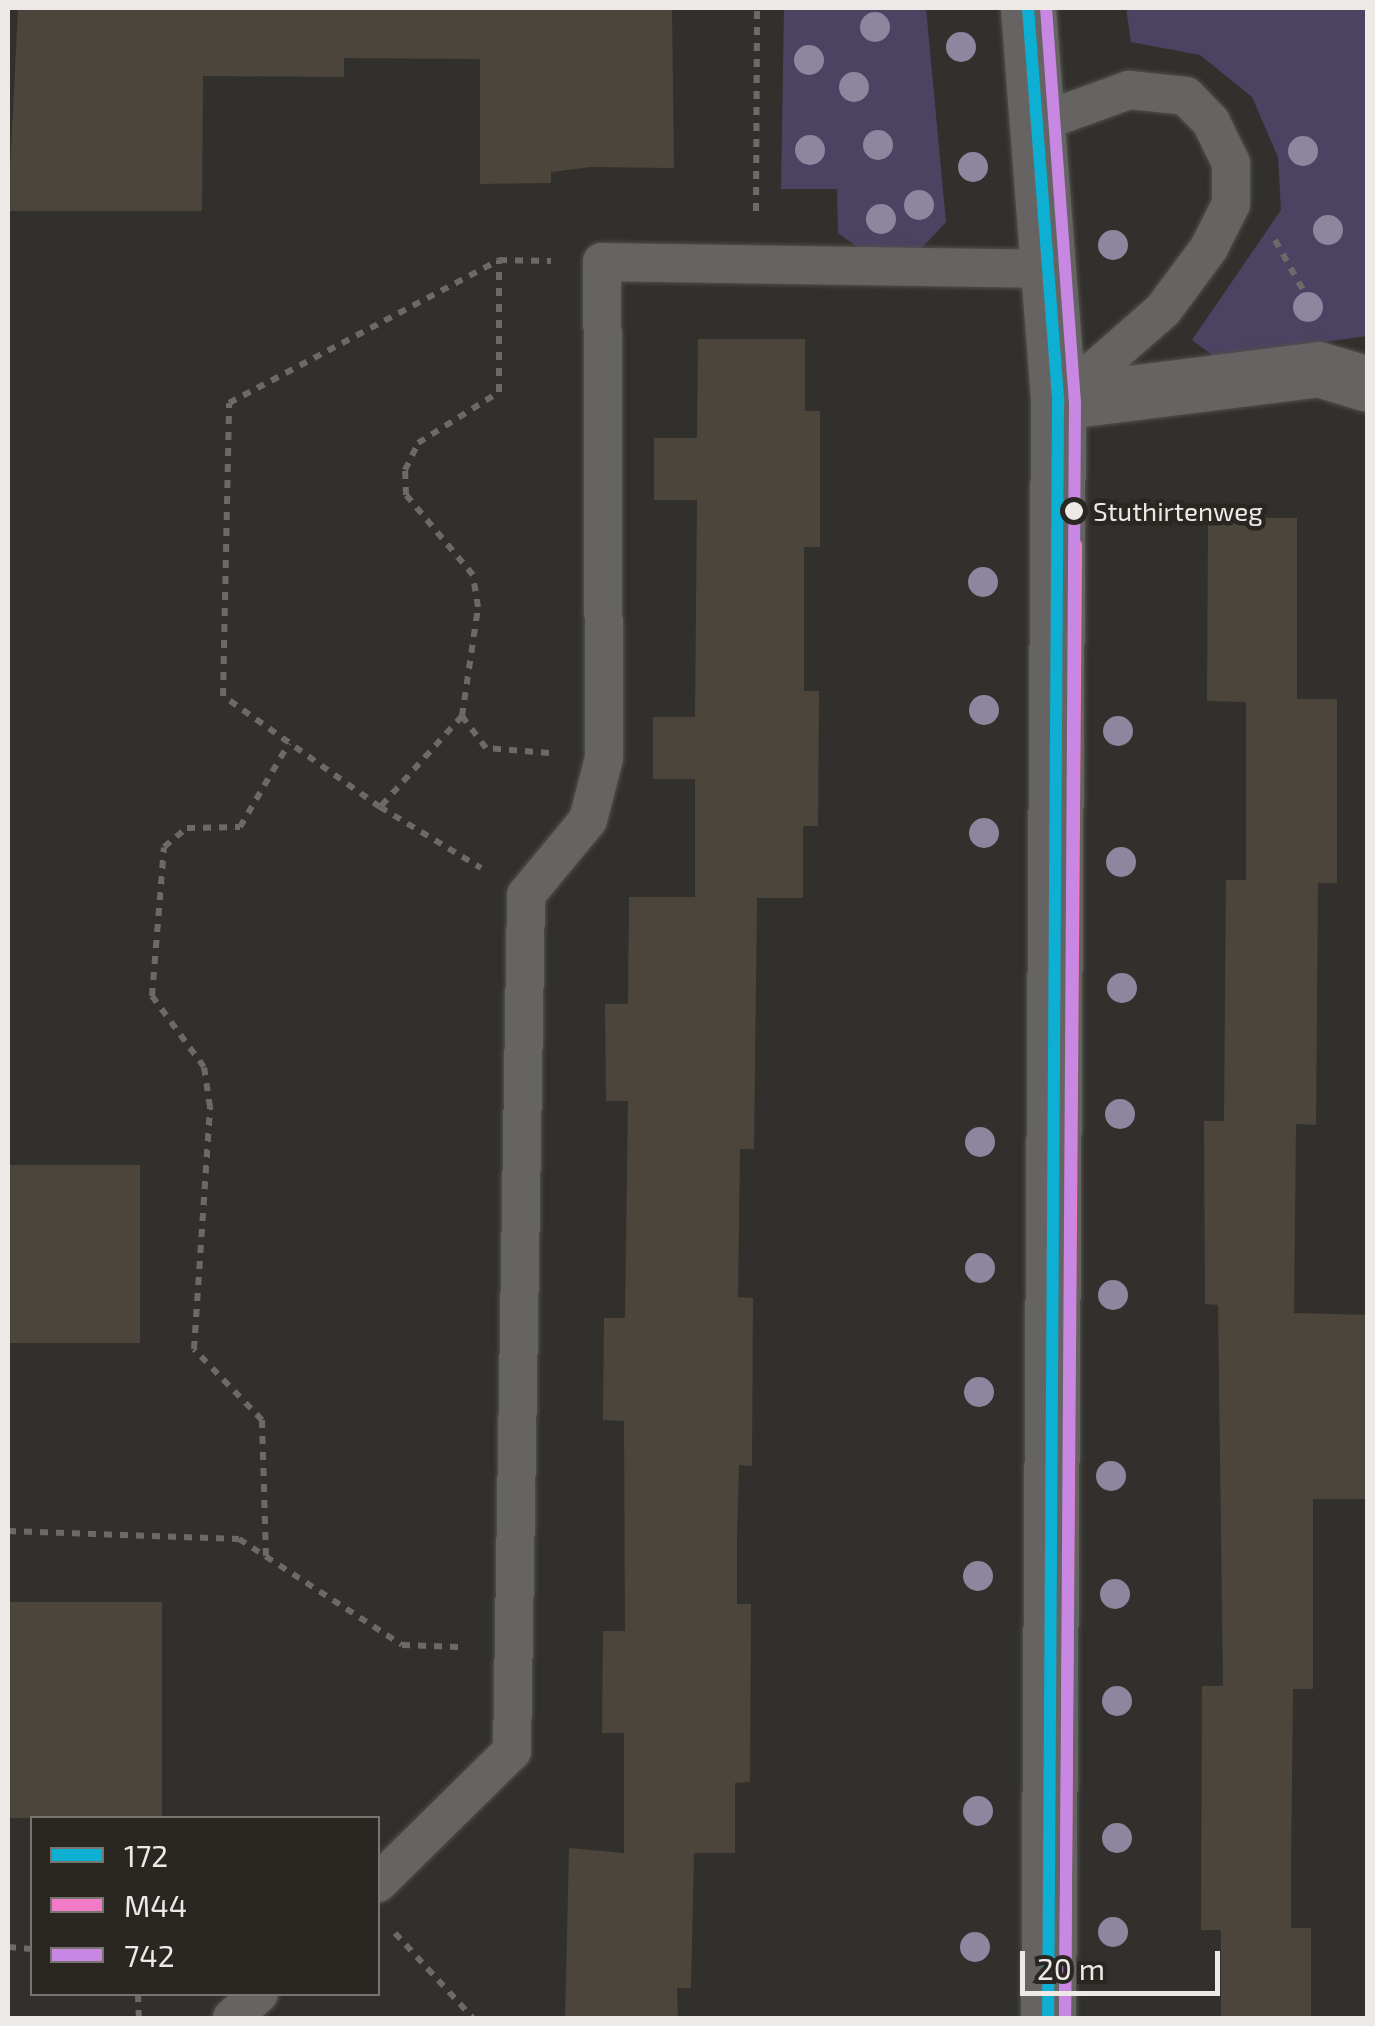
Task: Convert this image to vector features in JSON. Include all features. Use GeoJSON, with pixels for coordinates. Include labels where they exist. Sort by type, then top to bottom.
{"type":"FeatureCollection","features":[{"type":"Feature","properties":{"kind":"street"},"geometry":{"type":"LineString","coordinates":[[1028,8],[1042,122],[1058,402],[1048,2018]]}},
{"type":"Feature","properties":{"kind":"street"},"geometry":{"type":"LineString","coordinates":[[1058,402],[1318,369],[1360,382]]}},
{"type":"Feature","properties":{"kind":"lane"},"geometry":{"type":"LineString","coordinates":[[1042,122],[1128,90],[1186,96],[1211,122],[1231,162],[1231,204],[1209,248],[1163,310],[1058,402]]}},
{"type":"Feature","properties":{"kind":"lane"},"geometry":{"type":"LineString","coordinates":[[380,1881],[512,1751],[526,895],[588,820],[604,758],[602,262],[756,269],[1051,269]]}},
{"type":"Feature","properties":{"kind":"lane"},"geometry":{"type":"LineString","coordinates":[[232,2018],[257,1996]]}},
{"type":"Feature","properties":{"kind":"path"},"geometry":{"type":"LineString","coordinates":[[756,269],[757,8]]}},
{"type":"Feature","properties":{"kind":"path"},"geometry":{"type":"LineString","coordinates":[[1231,162],[1360,382]]}},
{"type":"Feature","properties":{"kind":"path"},"geometry":{"type":"LineString","coordinates":[[526,895],[380,807],[222,696],[230,403],[499,260],[602,262]]}},
{"type":"Feature","properties":{"kind":"path"},"geometry":{"type":"LineString","coordinates":[[380,807],[462,716],[478,607],[472,575],[406,495],[405,470],[418,443],[499,392],[499,260]]}},
{"type":"Feature","properties":{"kind":"path"},"geometry":{"type":"LineString","coordinates":[[462,716],[486,748],[604,758]]}},
{"type":"Feature","properties":{"kind":"path"},"geometry":{"type":"LineString","coordinates":[[266,1556],[262,1420],[194,1349],[210,1107],[204,1067],[152,996],[164,847],[187,828],[240,827],[289,743]]}},
{"type":"Feature","properties":{"kind":"path"},"geometry":{"type":"LineString","coordinates":[[8,1531],[239,1538],[402,1645],[512,1648]]}},
{"type":"Feature","properties":{"kind":"path"},"geometry":{"type":"LineString","coordinates":[[390,1927],[472,2018]]}},
{"type":"Feature","properties":{"kind":"shaded area"},"geometry":{"type":"Polygon","coordinates":[[[784,8],[926,8],[946,222],[921,249],[863,251],[838,233],[837,189],[781,189],[784,8]]]}},
{"type":"Feature","properties":{"kind":"shaded area"},"geometry":{"type":"Polygon","coordinates":[[[1126,8],[1367,8],[1367,336],[1215,357],[1192,340],[1281,210],[1278,157],[1252,97],[1200,55],[1131,42],[1126,8]]]}},
{"type":"Feature","properties":{"kind":"building"},"geometry":{"type":"Polygon","coordinates":[[[672,8],[674,168],[591,167],[551,172],[551,183],[480,184],[480,59],[344,58],[344,77],[203,76],[202,211],[8,211],[18,9],[672,8]]]}},
{"type":"Feature","properties":{"kind":"building"},"geometry":{"type":"Polygon","coordinates":[[[698,339],[805,339],[805,411],[820,411],[820,547],[804,547],[804,691],[819,691],[818,826],[803,826],[803,898],[757,898],[754,1149],[740,1149],[738,1297],[753,1298],[752,1466],[739,1465],[737,1537],[737,1604],[751,1604],[750,1782],[735,1783],[735,1853],[694,1853],[691,1988],[677,1988],[678,2018],[565,2018],[569,1848],[624,1853],[624,1733],[602,1733],[603,1631],[625,1631],[624,1421],[603,1420],[604,1318],[625,1318],[628,1101],[606,1101],[605,1004],[628,1004],[629,897],[695,897],[695,779],[653,779],[653,717],[695,717],[697,500],[654,500],[654,438],[697,438],[698,339]]]}},
{"type":"Feature","properties":{"kind":"building"},"geometry":{"type":"Polygon","coordinates":[[[1208,518],[1297,518],[1297,699],[1337,699],[1337,883],[1318,883],[1316,1125],[1296,1124],[1294,1313],[1368,1315],[1368,1499],[1313,1499],[1313,1689],[1293,1689],[1291,1868],[1291,1928],[1311,1928],[1311,2018],[1221,2018],[1221,1930],[1201,1930],[1202,1686],[1223,1686],[1218,1305],[1205,1304],[1204,1121],[1224,1121],[1226,880],[1246,880],[1246,702],[1207,701],[1208,518]]]}},
{"type":"Feature","properties":{"kind":"building"},"geometry":{"type":"Polygon","coordinates":[[[8,1165],[140,1165],[140,1343],[8,1343],[8,1165]]]}},
{"type":"Feature","properties":{"kind":"building"},"geometry":{"type":"Polygon","coordinates":[[[8,1602],[162,1602],[162,1816],[8,1818],[8,1602]]]}},
{"type":"Feature","properties":{"kind":"transit line","name":"172"},"geometry":{"type":"LineString","coordinates":[[1028,8],[1058,402],[1048,2018]]}},
{"type":"Feature","properties":{"kind":"transit line","name":"742"},"geometry":{"type":"LineString","coordinates":[[1046,8],[1075,402],[1065,2018]]}},
{"type":"Feature","properties":{"kind":"transit line","name":"M44"},"geometry":{"type":"LineString","coordinates":[[1065,2018],[1076,545]]}},
{"type":"Feature","properties":{"kind":"place","name":"Stuthirtenweg"},"geometry":{"type":"Point","coordinates":[1074,511]}}]}
